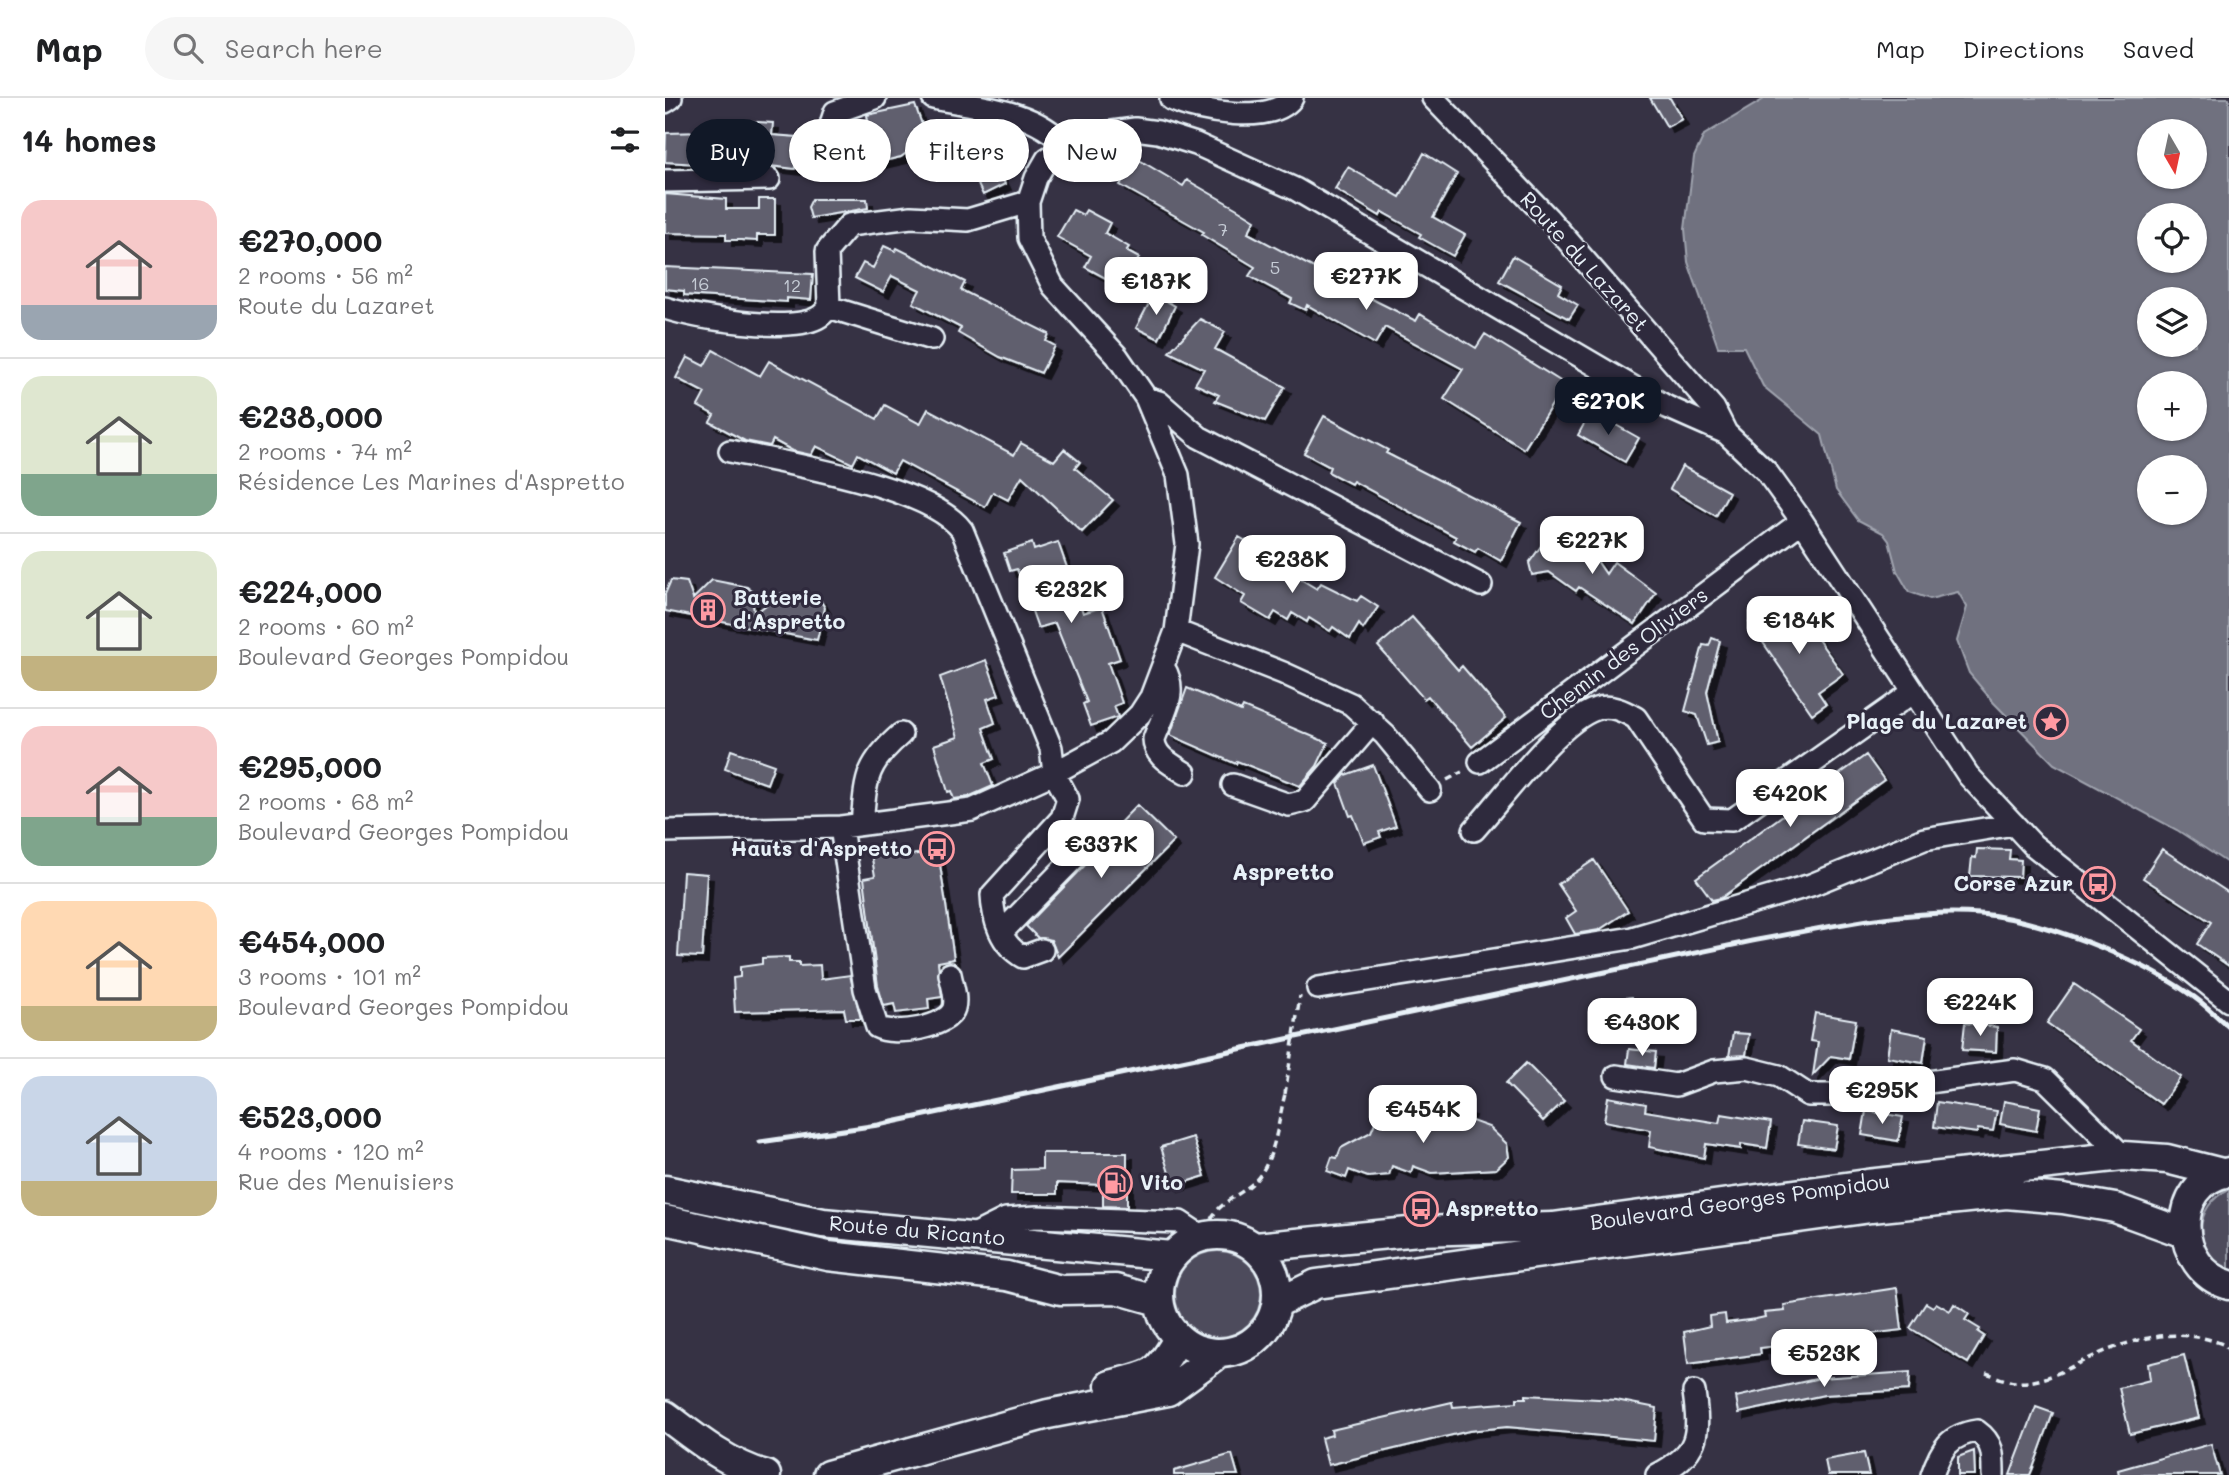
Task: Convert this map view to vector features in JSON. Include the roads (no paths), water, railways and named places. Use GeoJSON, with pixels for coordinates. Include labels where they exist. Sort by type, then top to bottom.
{"type":"FeatureCollection","features":[{"type":"Feature","properties":{"kind":"main road","name":"Boulevard Georges Pompidou"},"geometry":{"type":"LineString","coordinates":[[1256,1247],[1419,1231],[1553,1227],[1867,1184],[2123,1156],[2167,1159],[2226,1173]]}},
{"type":"Feature","properties":{"kind":"main road"},"geometry":{"type":"LineString","coordinates":[[2226,1173],[2198,1191],[2185,1218],[2184,1233],[2195,1263],[2206,1274],[2229,1285]]}},
{"type":"Feature","properties":{"kind":"main road","name":"Route du Ricanto"},"geometry":{"type":"LineString","coordinates":[[665,1190],[823,1223],[1171,1256]]}},
{"type":"Feature","properties":{"kind":"main road","name":"Boulevard Georges Pompidou"},"geometry":{"type":"LineString","coordinates":[[1277,1303],[1316,1284],[1871,1208],[2006,1194],[2063,1199],[2115,1208],[2184,1233]]}},
{"type":"Feature","properties":{"kind":"main road","name":"Route du Ricanto"},"geometry":{"type":"LineString","coordinates":[[665,1220],[828,1256],[1007,1276],[1061,1290],[1116,1289],[1159,1301]]}},
{"type":"Feature","properties":{"kind":"main road"},"geometry":{"type":"LineString","coordinates":[[828,1475],[1048,1414],[1168,1391],[1220,1353],[1251,1344],[1263,1333],[1277,1303],[1277,1282],[1270,1263],[1256,1247],[1230,1235],[1201,1236],[1185,1244],[1171,1256],[1160,1277],[1159,1301],[1165,1322],[1178,1339],[1205,1352],[1220,1353]]}},
{"type":"Feature","properties":{"kind":"main road"},"geometry":{"type":"LineString","coordinates":[[1048,1414],[1092,1389],[1145,1376],[1161,1368],[1178,1339]]}},
{"type":"Feature","properties":{"kind":"main road"},"geometry":{"type":"LineString","coordinates":[[665,1415],[716,1451],[751,1471],[766,1475]]}},
{"type":"Feature","properties":{"kind":"street"},"geometry":{"type":"LineString","coordinates":[[665,102],[671,98]]}},
{"type":"Feature","properties":{"kind":"street"},"geometry":{"type":"LineString","coordinates":[[833,119],[835,112],[875,98]]}},
{"type":"Feature","properties":{"kind":"street"},"geometry":{"type":"LineString","coordinates":[[933,98],[1028,119],[1043,126]]}},
{"type":"Feature","properties":{"kind":"street"},"geometry":{"type":"LineString","coordinates":[[1171,99],[1190,107],[1263,113],[1286,106],[1292,98]]}},
{"type":"Feature","properties":{"kind":"street","name":"Route du Lazaret"},"geometry":{"type":"LineString","coordinates":[[1433,98],[1548,218],[1714,409],[1726,433]]}},
{"type":"Feature","properties":{"kind":"street","name":"Route du Lazaret"},"geometry":{"type":"LineString","coordinates":[[1142,131],[1196,144],[1295,189],[1667,407],[1726,433],[1766,471],[1803,521],[1968,775],[2043,853],[2229,1001]]}},
{"type":"Feature","properties":{"kind":"street"},"geometry":{"type":"LineString","coordinates":[[665,831],[852,826],[972,810],[1054,773],[1111,742],[1140,714],[1164,668],[1176,631],[1187,544],[1185,507],[1178,475],[1146,398],[1117,356],[1053,286],[1029,237],[1028,202],[1043,166]]}},
{"type":"Feature","properties":{"kind":"street"},"geometry":{"type":"LineString","coordinates":[[665,181],[686,181]]}},
{"type":"Feature","properties":{"kind":"street"},"geometry":{"type":"LineString","coordinates":[[665,308],[730,321],[796,324],[818,318],[829,307],[827,251],[849,225],[911,217],[968,220],[1028,202]]}},
{"type":"Feature","properties":{"kind":"street"},"geometry":{"type":"LineString","coordinates":[[829,307],[932,339]]}},
{"type":"Feature","properties":{"kind":"street"},"geometry":{"type":"LineString","coordinates":[[1146,398],[1159,402],[1185,427],[1209,442],[1481,585]]}},
{"type":"Feature","properties":{"kind":"street"},"geometry":{"type":"LineString","coordinates":[[730,451],[898,492],[940,508],[954,519],[962,530],[1051,748],[1054,773],[1068,799],[1062,818],[996,886],[992,895],[992,907],[1000,933],[1014,952],[1023,957],[1042,950]]}},
{"type":"Feature","properties":{"kind":"street","name":"Chemin des Oliviers"},"geometry":{"type":"LineString","coordinates":[[1480,762],[1803,521]]}},
{"type":"Feature","properties":{"kind":"street"},"geometry":{"type":"LineString","coordinates":[[1176,631],[1283,673],[1351,704],[1373,722],[1430,790]]}},
{"type":"Feature","properties":{"kind":"street"},"geometry":{"type":"LineString","coordinates":[[1164,668],[1172,681],[1172,690],[1154,739],[1154,747],[1159,755],[1185,773]]}},
{"type":"Feature","properties":{"kind":"street"},"geometry":{"type":"LineString","coordinates":[[1474,830],[1569,723],[1597,708],[1621,709],[1636,718],[1704,819],[1732,821],[1913,692]]}},
{"type":"Feature","properties":{"kind":"street"},"geometry":{"type":"LineString","coordinates":[[1233,785],[1289,805],[1305,801],[1373,722]]}},
{"type":"Feature","properties":{"kind":"street"},"geometry":{"type":"LineString","coordinates":[[901,734],[878,753],[852,826],[866,989],[877,1027],[897,1032],[939,1023],[948,1017],[954,1009],[955,997],[950,974]]}},
{"type":"Feature","properties":{"kind":"street"},"geometry":{"type":"LineString","coordinates":[[1309,992],[1632,938],[1811,885],[1924,839],[2014,824]]}},
{"type":"Feature","properties":{"kind":"street"},"geometry":{"type":"LineString","coordinates":[[1000,933],[1091,841]]}},
{"type":"Feature","properties":{"kind":"street"},"geometry":{"type":"LineString","coordinates":[[1616,1076],[1676,1085],[1714,1072],[1747,1068],[1779,1076],[1808,1095],[1835,1095],[2015,1070],[2045,1079],[2123,1156]]}},
{"type":"Feature","properties":{"kind":"street"},"geometry":{"type":"LineString","coordinates":[[970,1237],[1006,1219],[1037,1217],[1179,1222],[1201,1236]]}},
{"type":"Feature","properties":{"kind":"street"},"geometry":{"type":"LineString","coordinates":[[1657,1475],[1681,1462],[1695,1440],[1698,1421],[1693,1392]]}},
{"type":"Feature","properties":{"kind":"street"},"geometry":{"type":"LineString","coordinates":[[1932,1475],[1947,1442],[1961,1433],[1977,1431],[1986,1437],[1994,1452],[1993,1475]]}},
{"type":"Feature","properties":{"kind":"water"},"geometry":{"type":"Polygon","coordinates":[[[1766,98],[2229,98],[2229,864],[2177,830],[2054,764],[1994,703],[1969,673],[1957,641],[1967,607],[1958,592],[1930,599],[1909,592],[1897,571],[1889,541],[1883,533],[1858,520],[1836,490],[1822,435],[1763,386],[1744,347],[1718,347],[1688,262],[1685,229],[1694,157],[1704,135],[1766,98]]]}},
{"type":"Feature","properties":{"kind":"railway"},"geometry":{"type":"LineString","coordinates":[[760,1142],[878,1125],[1752,941],[1895,916],[1980,914],[2004,917],[2059,932],[2116,954],[2167,980],[2199,1001],[2229,1027]]}},
{"type":"Feature","properties":{"kind":"place","name":"Batterie d'Aspretto"},"geometry":{"type":"Point","coordinates":[708,610]}},
{"type":"Feature","properties":{"kind":"place","name":"Plage du Lazaret"},"geometry":{"type":"Point","coordinates":[2051,722]}},
{"type":"Feature","properties":{"kind":"place","name":"Hauts d'Aspretto"},"geometry":{"type":"Point","coordinates":[937,849]}},
{"type":"Feature","properties":{"kind":"place","name":"Corse Azur"},"geometry":{"type":"Point","coordinates":[2098,884]}},
{"type":"Feature","properties":{"kind":"place","name":"Vito"},"geometry":{"type":"Point","coordinates":[1115,1183]}},
{"type":"Feature","properties":{"kind":"place","name":"Aspretto"},"geometry":{"type":"Point","coordinates":[1421,1209]}},
{"type":"Feature","properties":{"kind":"district","name":"Aspretto"},"geometry":{"type":"Point","coordinates":[1283,872]}}]}
